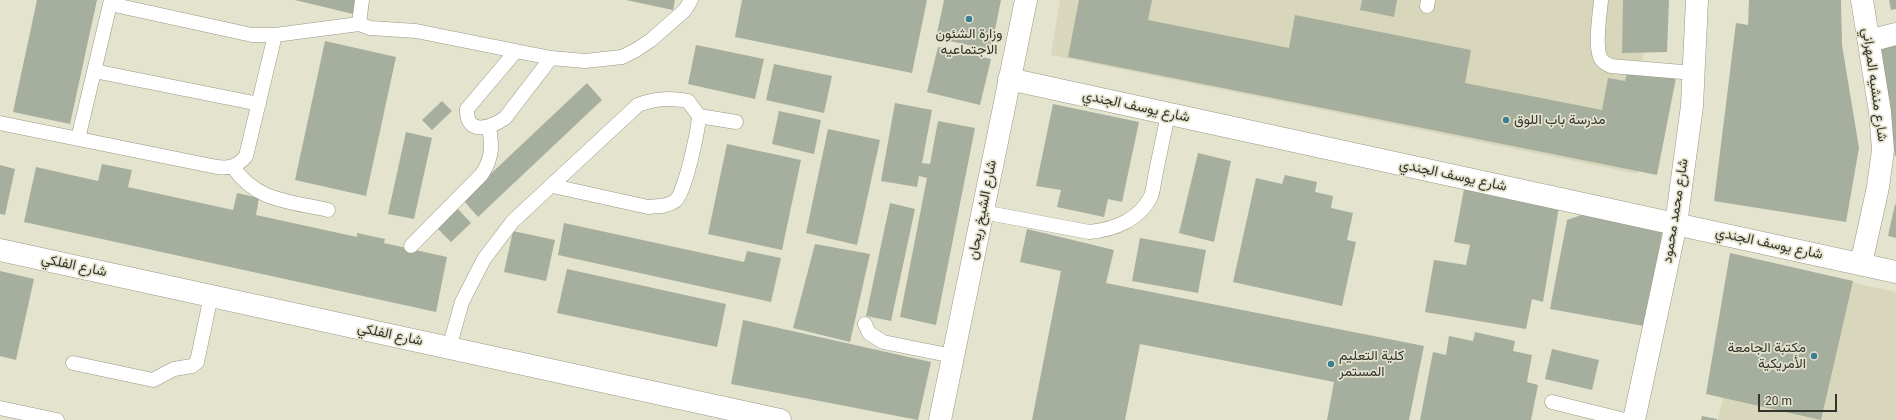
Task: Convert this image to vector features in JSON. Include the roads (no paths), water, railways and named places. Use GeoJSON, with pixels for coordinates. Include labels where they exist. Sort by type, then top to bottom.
{"type":"FeatureCollection","features":[{"type":"Feature","properties":{"kind":"street","name":"شارع الشيخ ريحان"},"geometry":{"type":"LineString","coordinates":[[940,420],[1026,0]]}},
{"type":"Feature","properties":{"kind":"street","name":"شارع محمد محمود"},"geometry":{"type":"LineString","coordinates":[[1634,420],[1676,224],[1692,106],[1697,0]]}},
{"type":"Feature","properties":{"kind":"street","name":"شارع منشيه المهراني"},"geometry":{"type":"LineString","coordinates":[[1861,264],[1878,187],[1883,150],[1880,112],[1862,0]]}},
{"type":"Feature","properties":{"kind":"street"},"geometry":{"type":"LineString","coordinates":[[1869,41],[1896,34]]}},
{"type":"Feature","properties":{"kind":"street","name":"شارع يوسف الجندي"},"geometry":{"type":"LineString","coordinates":[[1009,79],[1896,272]]}},
{"type":"Feature","properties":{"kind":"street","name":"شارع الفلكي"},"geometry":{"type":"LineString","coordinates":[[0,250],[780,420]]}},
{"type":"Feature","properties":{"kind":"lane"},"geometry":{"type":"LineString","coordinates":[[359,24],[362,0]]}},
{"type":"Feature","properties":{"kind":"lane"},"geometry":{"type":"LineString","coordinates":[[78,139],[110,2],[252,35],[275,35],[359,24],[370,28],[416,31],[551,58],[585,61],[622,57],[636,50],[651,40],[684,10],[691,0]]}},
{"type":"Feature","properties":{"kind":"lane"},"geometry":{"type":"LineString","coordinates":[[1601,0],[1598,50],[1605,63],[1611,66],[1694,74]]}},
{"type":"Feature","properties":{"kind":"lane"},"geometry":{"type":"LineString","coordinates":[[0,122],[216,167],[225,168],[233,166],[241,162],[246,156],[275,35]]}},
{"type":"Feature","properties":{"kind":"lane"},"geometry":{"type":"LineString","coordinates":[[516,52],[467,109],[467,118],[470,124],[477,127],[489,127],[505,118],[551,58]]}},
{"type":"Feature","properties":{"kind":"lane"},"geometry":{"type":"LineString","coordinates":[[94,71],[259,104]]}},
{"type":"Feature","properties":{"kind":"lane"},"geometry":{"type":"LineString","coordinates":[[449,348],[462,302],[484,259],[512,221],[553,186],[638,105],[652,100],[670,98],[688,101],[699,116],[697,134],[681,191],[675,201],[663,206],[648,207],[553,186]]}},
{"type":"Feature","properties":{"kind":"lane"},"geometry":{"type":"LineString","coordinates":[[983,212],[1089,232],[1104,231],[1118,226],[1131,219],[1151,196],[1168,114]]}},
{"type":"Feature","properties":{"kind":"lane"},"geometry":{"type":"LineString","coordinates":[[699,116],[736,122]]}},
{"type":"Feature","properties":{"kind":"lane"},"geometry":{"type":"LineString","coordinates":[[411,246],[482,174],[488,165],[492,146],[489,127]]}},
{"type":"Feature","properties":{"kind":"lane"},"geometry":{"type":"LineString","coordinates":[[233,166],[242,179],[252,188],[266,195],[328,210]]}},
{"type":"Feature","properties":{"kind":"lane"},"geometry":{"type":"LineString","coordinates":[[74,363],[153,380],[174,369],[192,366],[197,362],[211,296]]}},
{"type":"Feature","properties":{"kind":"lane"},"geometry":{"type":"LineString","coordinates":[[865,324],[870,333],[882,342],[953,356]]}},
{"type":"Feature","properties":{"kind":"lane"},"geometry":{"type":"LineString","coordinates":[[1552,402],[1625,420]]}},
{"type":"Feature","properties":{"kind":"lane"},"geometry":{"type":"LineString","coordinates":[[0,408],[23,416],[57,420]]}},
{"type":"Feature","properties":{"kind":"place","name":"وزارة الشئون الاجتماعيه"},"geometry":{"type":"Point","coordinates":[969,19]}},
{"type":"Feature","properties":{"kind":"place","name":"مدرسة باب اللوق"},"geometry":{"type":"Point","coordinates":[1506,120]}},
{"type":"Feature","properties":{"kind":"place","name":"مكتبة الجامعة الأمريكية"},"geometry":{"type":"Point","coordinates":[1814,356]}},
{"type":"Feature","properties":{"kind":"place","name":"كلية التعليم المستمر"},"geometry":{"type":"Point","coordinates":[1331,364]}}]}
